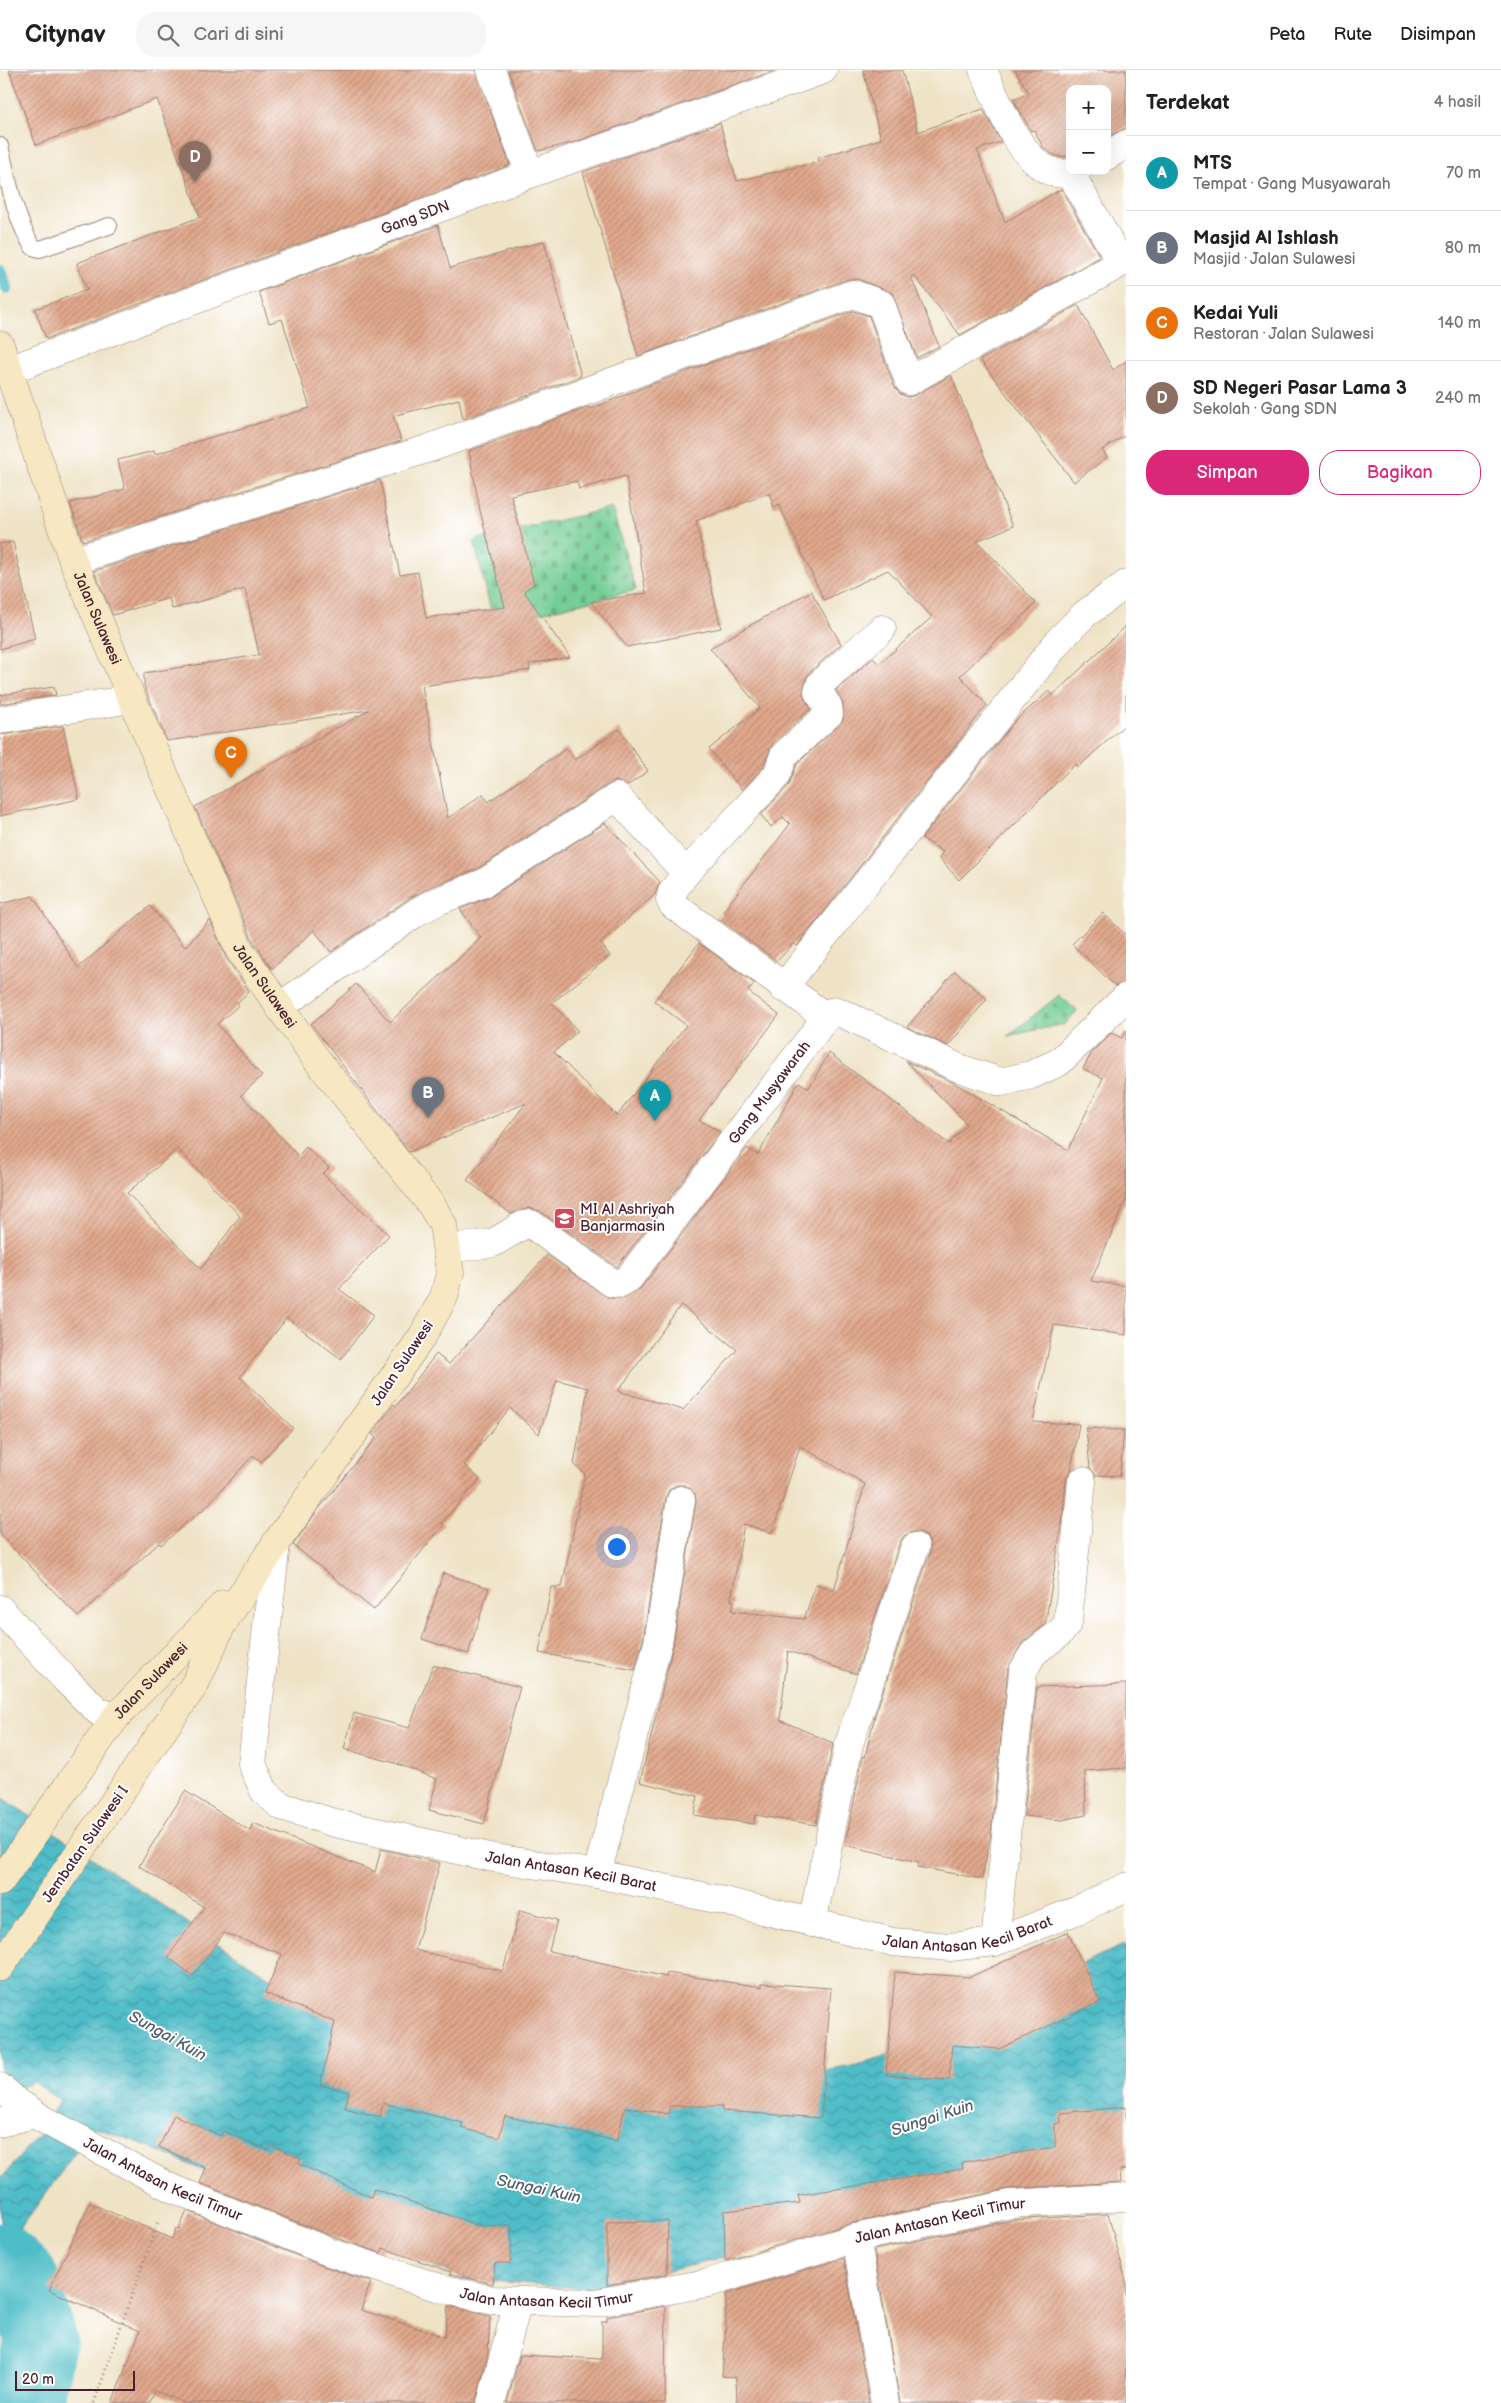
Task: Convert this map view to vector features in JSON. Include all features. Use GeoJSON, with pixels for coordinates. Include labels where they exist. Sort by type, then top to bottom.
{"type":"FeatureCollection","features":[{"type":"Feature","properties":{"kind":"main road","name":"Jalan Sulawesi"},"geometry":{"type":"LineString","coordinates":[[4,357],[73,561],[239,949],[314,1056],[432,1206],[443,1225],[448,1248],[450,1273],[444,1297],[422,1337],[269,1553],[221,1626],[211,1653],[195,1684],[171,1720]]}},
{"type":"Feature","properties":{"kind":"main road","name":"Jalan Sulawesi"},"geometry":{"type":"LineString","coordinates":[[0,1882],[110,1725],[269,1553]]}},
{"type":"Feature","properties":{"kind":"main road","name":"Jembatan Sulawesi I"},"geometry":{"type":"LineString","coordinates":[[0,1967],[171,1720]]}},
{"type":"Feature","properties":{"kind":"street"},"geometry":{"type":"LineString","coordinates":[[491,70],[530,174]]}},
{"type":"Feature","properties":{"kind":"street","name":"Gang SDN"},"geometry":{"type":"LineString","coordinates":[[4,357],[823,70]]}},
{"type":"Feature","properties":{"kind":"street"},"geometry":{"type":"LineString","coordinates":[[983,70],[1018,141],[1041,168],[1066,175]]}},
{"type":"Feature","properties":{"kind":"street"},"geometry":{"type":"LineString","coordinates":[[1111,153],[1126,144]]}},
{"type":"Feature","properties":{"kind":"street"},"geometry":{"type":"LineString","coordinates":[[73,561],[430,448],[853,294],[881,304],[909,381],[1121,263],[1076,175]]}},
{"type":"Feature","properties":{"kind":"street"},"geometry":{"type":"LineString","coordinates":[[783,988],[1061,638],[1085,614],[1126,584]]}},
{"type":"Feature","properties":{"kind":"street"},"geometry":{"type":"LineString","coordinates":[[882,629],[821,683],[818,692],[828,706],[829,714],[784,755],[777,774],[686,873],[672,892],[670,900],[783,988],[826,1017],[830,1012],[837,1011],[959,1068],[1001,1082],[1031,1075],[1059,1062],[1126,997]]}},
{"type":"Feature","properties":{"kind":"street"},"geometry":{"type":"LineString","coordinates":[[0,720],[131,700]]}},
{"type":"Feature","properties":{"kind":"street"},"geometry":{"type":"LineString","coordinates":[[279,1007],[417,912],[438,901],[484,883],[617,797],[686,873]]}},
{"type":"Feature","properties":{"kind":"street","name":"Gang Musyawarah"},"geometry":{"type":"LineString","coordinates":[[448,1248],[493,1243],[523,1225],[531,1224],[612,1283],[619,1284],[629,1278],[826,1017]]}},
{"type":"Feature","properties":{"kind":"street"},"geometry":{"type":"LineString","coordinates":[[995,1942],[1023,1671],[1035,1652],[1059,1634],[1068,1622],[1082,1481]]}},
{"type":"Feature","properties":{"kind":"street"},"geometry":{"type":"LineString","coordinates":[[597,1874],[658,1643],[681,1500]]}},
{"type":"Feature","properties":{"kind":"street"},"geometry":{"type":"LineString","coordinates":[[812,1923],[849,1744],[915,1547]]}},
{"type":"Feature","properties":{"kind":"street","name":"Jalan Antasan Kecil Barat"},"geometry":{"type":"LineString","coordinates":[[269,1553],[252,1764],[264,1791],[281,1806],[331,1822],[494,1858],[597,1874],[716,1899],[893,1942],[950,1946],[995,1942],[1078,1910],[1126,1887]]}},
{"type":"Feature","properties":{"kind":"street"},"geometry":{"type":"LineString","coordinates":[[0,1609],[110,1725]]}},
{"type":"Feature","properties":{"kind":"street"},"geometry":{"type":"LineString","coordinates":[[0,2123],[23,2105]]}},
{"type":"Feature","properties":{"kind":"street","name":"Jalan Antasan Kecil Timur"},"geometry":{"type":"LineString","coordinates":[[23,2105],[170,2187],[329,2252],[440,2288],[491,2300],[595,2304],[708,2283],[856,2238],[1010,2204],[1126,2197]]}},
{"type":"Feature","properties":{"kind":"street"},"geometry":{"type":"LineString","coordinates":[[856,2238],[885,2403]]}},
{"type":"Feature","properties":{"kind":"street"},"geometry":{"type":"LineString","coordinates":[[491,2403],[518,2302]]}},
{"type":"Feature","properties":{"kind":"lane"},"geometry":{"type":"LineString","coordinates":[[0,146],[5,193],[33,248],[40,249],[109,226]]}},
{"type":"Feature","properties":{"kind":"path"},"geometry":{"type":"LineString","coordinates":[[94,2403],[170,2187]]}},
{"type":"Feature","properties":{"kind":"green space"},"geometry":{"type":"Polygon","coordinates":[[[612,508],[636,590],[494,624],[474,540],[612,508]]]}},
{"type":"Feature","properties":{"kind":"green space"},"geometry":{"type":"Polygon","coordinates":[[[1059,995],[1077,1011],[1065,1024],[1008,1036],[1059,995]]]}},
{"type":"Feature","properties":{"kind":"water","name":"Sungai Kuin"},"geometry":{"type":"Polygon","coordinates":[[[0,1796],[264,1974],[401,2051],[648,2103],[862,2063],[996,2022],[1067,1982],[1085,1962],[1126,1944],[1126,2117],[1045,2154],[776,2244],[597,2289],[466,2279],[255,2194],[148,2146],[94,2127],[0,2256],[0,2180],[36,2138],[60,2100],[34,2082],[0,2096],[0,1796]]]}},
{"type":"Feature","properties":{"kind":"building"},"geometry":{"type":"Polygon","coordinates":[[[9,70],[476,70],[510,165],[46,339],[35,309],[87,290],[77,263],[200,217],[157,99],[36,145],[9,70]]]}},
{"type":"Feature","properties":{"kind":"building"},"geometry":{"type":"Polygon","coordinates":[[[508,70],[776,70],[575,142],[538,151],[508,70]]]}},
{"type":"Feature","properties":{"kind":"building"},"geometry":{"type":"Polygon","coordinates":[[[863,70],[902,70],[918,132],[983,109],[1001,142],[977,150],[1005,222],[1061,189],[1100,257],[960,335],[914,275],[911,277],[939,346],[917,358],[892,293],[858,279],[848,279],[638,356],[583,172],[720,123],[737,181],[818,162],[817,158],[881,139],[863,70]]]}},
{"type":"Feature","properties":{"kind":"building"},"geometry":{"type":"Polygon","coordinates":[[[1015,70],[1126,70],[1126,128],[1111,135],[1111,85],[1066,85],[1066,156],[1052,154],[1043,147],[1034,130],[1031,131],[1013,99],[1029,93],[1015,70]]]}},
{"type":"Feature","properties":{"kind":"building"},"geometry":{"type":"Polygon","coordinates":[[[438,225],[450,268],[544,241],[581,376],[463,419],[459,399],[393,416],[401,441],[83,541],[70,503],[125,489],[118,460],[154,451],[155,454],[310,408],[282,319],[269,323],[259,292],[438,225]]]}},
{"type":"Feature","properties":{"kind":"building"},"geometry":{"type":"Polygon","coordinates":[[[1078,305],[1113,370],[1126,361],[1126,435],[1102,450],[1107,457],[1074,482],[980,360],[1078,305]]]}},
{"type":"Feature","properties":{"kind":"building"},"geometry":{"type":"Polygon","coordinates":[[[853,311],[869,316],[894,386],[900,394],[908,397],[916,395],[951,375],[1013,526],[977,541],[1036,603],[960,676],[987,705],[797,946],[794,943],[777,961],[718,918],[790,824],[783,817],[771,827],[761,815],[789,785],[797,764],[843,720],[843,704],[836,690],[873,658],[879,664],[932,617],[888,570],[824,600],[779,505],[774,507],[769,493],[696,521],[721,628],[627,647],[591,602],[646,593],[626,476],[579,489],[577,481],[511,495],[534,584],[524,591],[570,657],[529,664],[530,670],[422,686],[448,818],[483,794],[488,802],[567,748],[575,760],[619,729],[648,771],[627,786],[616,781],[609,784],[477,869],[432,886],[408,899],[331,952],[314,930],[272,969],[253,941],[195,807],[369,710],[167,741],[144,686],[144,673],[259,655],[245,589],[172,609],[169,598],[113,615],[94,571],[380,480],[400,575],[418,572],[426,618],[505,607],[480,511],[469,451],[589,407],[590,409],[647,386],[853,311]]]}},
{"type":"Feature","properties":{"kind":"building"},"geometry":{"type":"Polygon","coordinates":[[[13,542],[35,639],[0,649],[0,544],[13,542]]]}},
{"type":"Feature","properties":{"kind":"building"},"geometry":{"type":"Polygon","coordinates":[[[811,591],[841,644],[811,671],[806,678],[803,695],[811,709],[773,743],[763,767],[742,790],[709,749],[760,708],[710,648],[811,591]]]}},
{"type":"Feature","properties":{"kind":"building"},"geometry":{"type":"Polygon","coordinates":[[[1126,626],[1126,724],[1078,767],[1075,764],[959,880],[939,858],[943,852],[922,838],[1015,721],[1049,691],[1053,695],[1126,626]]]}},
{"type":"Feature","properties":{"kind":"building"},"geometry":{"type":"Polygon","coordinates":[[[54,687],[56,695],[0,704],[0,695],[54,687]]]}},
{"type":"Feature","properties":{"kind":"building"},"geometry":{"type":"Polygon","coordinates":[[[63,726],[79,799],[0,816],[0,735],[63,726]]]}},
{"type":"Feature","properties":{"kind":"building"},"geometry":{"type":"Polygon","coordinates":[[[605,823],[660,882],[655,894],[601,943],[610,956],[552,1003],[578,1031],[554,1052],[617,1116],[686,1025],[654,1001],[699,943],[755,984],[748,991],[779,1015],[699,1120],[720,1132],[617,1267],[540,1211],[529,1208],[511,1214],[467,1180],[526,1103],[409,1152],[311,1024],[356,984],[390,1022],[481,938],[460,909],[492,896],[605,823]]]}},
{"type":"Feature","properties":{"kind":"building"},"geometry":{"type":"Polygon","coordinates":[[[33,896],[78,968],[150,906],[185,947],[210,920],[226,958],[249,991],[237,1003],[239,1005],[217,1024],[262,1076],[241,1095],[298,1156],[306,1147],[329,1168],[323,1174],[389,1235],[339,1289],[374,1315],[341,1359],[287,1318],[240,1377],[293,1428],[261,1462],[253,1455],[207,1506],[161,1545],[159,1543],[78,1617],[0,1534],[0,904],[33,896]],[[178,1149],[127,1193],[201,1269],[240,1216],[178,1149]]]}},
{"type":"Feature","properties":{"kind":"building"},"geometry":{"type":"Polygon","coordinates":[[[1103,913],[1126,935],[1126,982],[1115,986],[1072,944],[1103,913]]]}},
{"type":"Feature","properties":{"kind":"building"},"geometry":{"type":"Polygon","coordinates":[[[955,971],[987,999],[948,1046],[907,1027],[955,971]]]}},
{"type":"Feature","properties":{"kind":"building"},"geometry":{"type":"Polygon","coordinates":[[[1126,1030],[1126,1200],[1091,1281],[1126,1286],[1126,1335],[1054,1325],[1033,1422],[1079,1424],[1071,1470],[1066,1479],[1062,1524],[1045,1625],[1022,1643],[1008,1669],[991,1833],[982,1879],[918,1867],[919,1862],[845,1845],[863,1756],[865,1757],[875,1715],[930,1552],[930,1543],[926,1536],[920,1532],[911,1532],[904,1536],[900,1542],[856,1674],[788,1651],[780,1720],[833,1743],[816,1825],[755,1815],[754,1824],[694,1815],[698,1796],[640,1782],[673,1646],[696,1502],[695,1494],[690,1488],[684,1485],[676,1485],[669,1490],[666,1497],[643,1640],[635,1670],[539,1653],[551,1587],[562,1587],[585,1474],[574,1464],[588,1388],[557,1380],[539,1434],[510,1408],[464,1465],[480,1479],[442,1523],[444,1524],[374,1610],[293,1545],[318,1510],[376,1438],[372,1434],[394,1404],[396,1406],[436,1354],[449,1364],[547,1255],[609,1298],[626,1298],[641,1288],[747,1148],[758,1155],[799,1082],[809,1088],[829,1053],[949,1144],[967,1124],[906,1061],[956,1084],[1068,1150],[1103,1078],[1083,1069],[1092,1052],[1111,1033],[1122,1038],[1126,1030]],[[681,1305],[618,1391],[683,1410],[737,1350],[681,1305]],[[800,1446],[772,1533],[744,1524],[731,1600],[734,1601],[732,1611],[804,1619],[816,1584],[834,1590],[865,1484],[800,1446]]]}},
{"type":"Feature","properties":{"kind":"building"},"geometry":{"type":"Polygon","coordinates":[[[1086,1428],[1124,1430],[1120,1476],[1096,1475],[1090,1468],[1086,1428]]]}},
{"type":"Feature","properties":{"kind":"building"},"geometry":{"type":"Polygon","coordinates":[[[443,1573],[489,1588],[468,1654],[422,1639],[443,1573]]]}},
{"type":"Feature","properties":{"kind":"building"},"geometry":{"type":"Polygon","coordinates":[[[433,1665],[520,1687],[484,1824],[429,1810],[437,1779],[395,1763],[344,1749],[354,1713],[409,1728],[433,1665]]]}},
{"type":"Feature","properties":{"kind":"building"},"geometry":{"type":"Polygon","coordinates":[[[1126,1684],[1126,1768],[1085,1771],[1086,1815],[1062,1820],[1024,1816],[1037,1687],[1126,1684]]]}},
{"type":"Feature","properties":{"kind":"building"},"geometry":{"type":"Polygon","coordinates":[[[185,1791],[250,1831],[253,1823],[375,1872],[381,1849],[440,1863],[415,1950],[503,1971],[520,1910],[557,1920],[549,1951],[666,1977],[667,1973],[762,1987],[762,1983],[831,1988],[821,2118],[722,2111],[722,2106],[669,2106],[669,2114],[625,2107],[617,2141],[505,2116],[499,2138],[461,2128],[463,2123],[383,2103],[380,2117],[345,2108],[349,2092],[320,2085],[335,2022],[265,1993],[282,1954],[224,1933],[193,1976],[168,1957],[204,1907],[139,1866],[185,1791]]]}},
{"type":"Feature","properties":{"kind":"building"},"geometry":{"type":"Polygon","coordinates":[[[1068,1932],[1100,2002],[999,2049],[952,2045],[949,2080],[886,2075],[895,1972],[970,1977],[1068,1932]]]}},
{"type":"Feature","properties":{"kind":"building"},"geometry":{"type":"Polygon","coordinates":[[[1126,2107],[1126,2169],[1120,2170],[1121,2182],[1007,2189],[853,2223],[725,2261],[724,2211],[800,2203],[798,2195],[963,2169],[962,2162],[1055,2147],[1055,2124],[1061,2123],[1060,2113],[1126,2107]]]}},
{"type":"Feature","properties":{"kind":"building"},"geometry":{"type":"Polygon","coordinates":[[[174,2115],[221,2136],[223,2131],[268,2150],[271,2145],[301,2159],[299,2164],[371,2197],[374,2189],[480,2226],[511,2225],[511,2263],[495,2263],[493,2284],[450,2274],[451,2272],[383,2248],[381,2253],[334,2237],[200,2183],[206,2168],[159,2147],[174,2115]]]}},
{"type":"Feature","properties":{"kind":"building"},"geometry":{"type":"Polygon","coordinates":[[[90,2203],[172,2239],[176,2228],[179,2229],[187,2211],[323,2266],[371,2282],[361,2310],[445,2337],[448,2306],[490,2316],[488,2353],[476,2403],[185,2403],[155,2391],[150,2403],[112,2403],[140,2331],[49,2290],[90,2203]]]}},
{"type":"Feature","properties":{"kind":"building"},"geometry":{"type":"Polygon","coordinates":[[[1108,2214],[1126,2281],[1126,2403],[900,2403],[874,2250],[1012,2220],[1108,2214]]]}},
{"type":"Feature","properties":{"kind":"building"},"geometry":{"type":"Polygon","coordinates":[[[668,2221],[667,2274],[607,2285],[607,2222],[668,2221]]]}},
{"type":"Feature","properties":{"kind":"building"},"geometry":{"type":"Polygon","coordinates":[[[844,2258],[869,2403],[737,2403],[736,2377],[722,2376],[726,2294],[844,2258]]]}},
{"type":"Feature","properties":{"kind":"building"},"geometry":{"type":"Polygon","coordinates":[[[666,2306],[665,2403],[507,2403],[520,2355],[602,2359],[602,2321],[607,2321],[607,2317],[666,2306]]]}},
{"type":"Feature","properties":{"kind":"waterway"},"geometry":{"type":"LineString","coordinates":[[0,270],[7,288]]}},
{"type":"Feature","properties":{"kind":"waterway"},"geometry":{"type":"LineString","coordinates":[[0,2259],[22,2279],[41,2340],[27,2403]]}},
{"type":"Feature","properties":{"kind":"place","name":"SD Negeri Pasar Lama 3"},"geometry":{"type":"Point","coordinates":[195,182]}},
{"type":"Feature","properties":{"kind":"place","name":"Kedai Yuli"},"geometry":{"type":"Point","coordinates":[231,778]}},
{"type":"Feature","properties":{"kind":"place","name":"Masjid Al Ishlash"},"geometry":{"type":"Point","coordinates":[428,1118]}},
{"type":"Feature","properties":{"kind":"place","name":"MTS"},"geometry":{"type":"Point","coordinates":[655,1121]}},
{"type":"Feature","properties":{"kind":"place","name":"MI Al Ashriyah Banjarmasin"},"geometry":{"type":"Point","coordinates":[564,1218]}}]}
